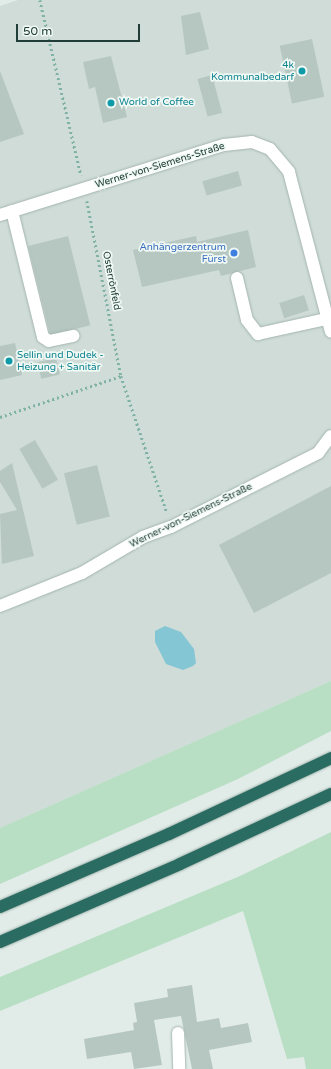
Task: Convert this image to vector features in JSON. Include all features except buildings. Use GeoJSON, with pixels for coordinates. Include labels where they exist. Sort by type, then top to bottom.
{"type":"FeatureCollection","features":[{"type":"Feature","properties":{"kind":"highway"},"geometry":{"type":"LineString","coordinates":[[0,907],[169,834],[331,758]]}},
{"type":"Feature","properties":{"kind":"highway"},"geometry":{"type":"LineString","coordinates":[[0,942],[180,864],[331,794]]}},
{"type":"Feature","properties":{"kind":"street","name":"Werner-von-Siemens-Straße"},"geometry":{"type":"LineString","coordinates":[[0,215],[224,145],[252,142],[270,149],[290,172],[329,318],[331,332]]}},
{"type":"Feature","properties":{"kind":"street"},"geometry":{"type":"LineString","coordinates":[[12,211],[43,337],[49,341],[73,336]]}},
{"type":"Feature","properties":{"kind":"street"},"geometry":{"type":"LineString","coordinates":[[237,278],[247,320],[258,334],[329,318]]}},
{"type":"Feature","properties":{"kind":"street","name":"Werner-von-Siemens-Straße"},"geometry":{"type":"LineString","coordinates":[[0,606],[82,573],[143,538],[171,527],[318,453],[331,436]]}},
{"type":"Feature","properties":{"kind":"street"},"geometry":{"type":"LineString","coordinates":[[178,1032],[179,1069]]}},
{"type":"Feature","properties":{"kind":"path","name":"Osterrönfeld"},"geometry":{"type":"LineString","coordinates":[[40,0],[84,190],[121,376],[171,527]]}},
{"type":"Feature","properties":{"kind":"path"},"geometry":{"type":"LineString","coordinates":[[0,418],[121,376]]}},
{"type":"Feature","properties":{"kind":"shaded area"},"geometry":{"type":"Polygon","coordinates":[[[18,0],[331,0],[331,681],[0,828],[0,6],[18,0]]]}},
{"type":"Feature","properties":{"kind":"green space"},"geometry":{"type":"Polygon","coordinates":[[[331,681],[331,731],[238,779],[0,884],[0,828],[331,681]]]}},
{"type":"Feature","properties":{"kind":"green space"},"geometry":{"type":"Polygon","coordinates":[[[331,832],[331,1069],[306,1069],[304,1057],[287,1059],[243,911],[0,1011],[0,977],[240,876],[331,832]]]}},
{"type":"Feature","properties":{"kind":"water"},"geometry":{"type":"Polygon","coordinates":[[[165,626],[181,632],[194,649],[196,663],[193,666],[183,670],[166,664],[155,642],[155,631],[165,626]]]}},
{"type":"Feature","properties":{"kind":"place","name":"4k Kommunalbedarf"},"geometry":{"type":"Point","coordinates":[302,71]}},
{"type":"Feature","properties":{"kind":"place","name":"World of Coffee"},"geometry":{"type":"Point","coordinates":[111,103]}},
{"type":"Feature","properties":{"kind":"place","name":"Anhängerzentrum Fürst"},"geometry":{"type":"Point","coordinates":[234,253]}},
{"type":"Feature","properties":{"kind":"place","name":"Sellin und Dudek - Heizung + Sanitär"},"geometry":{"type":"Point","coordinates":[9,361]}}]}
